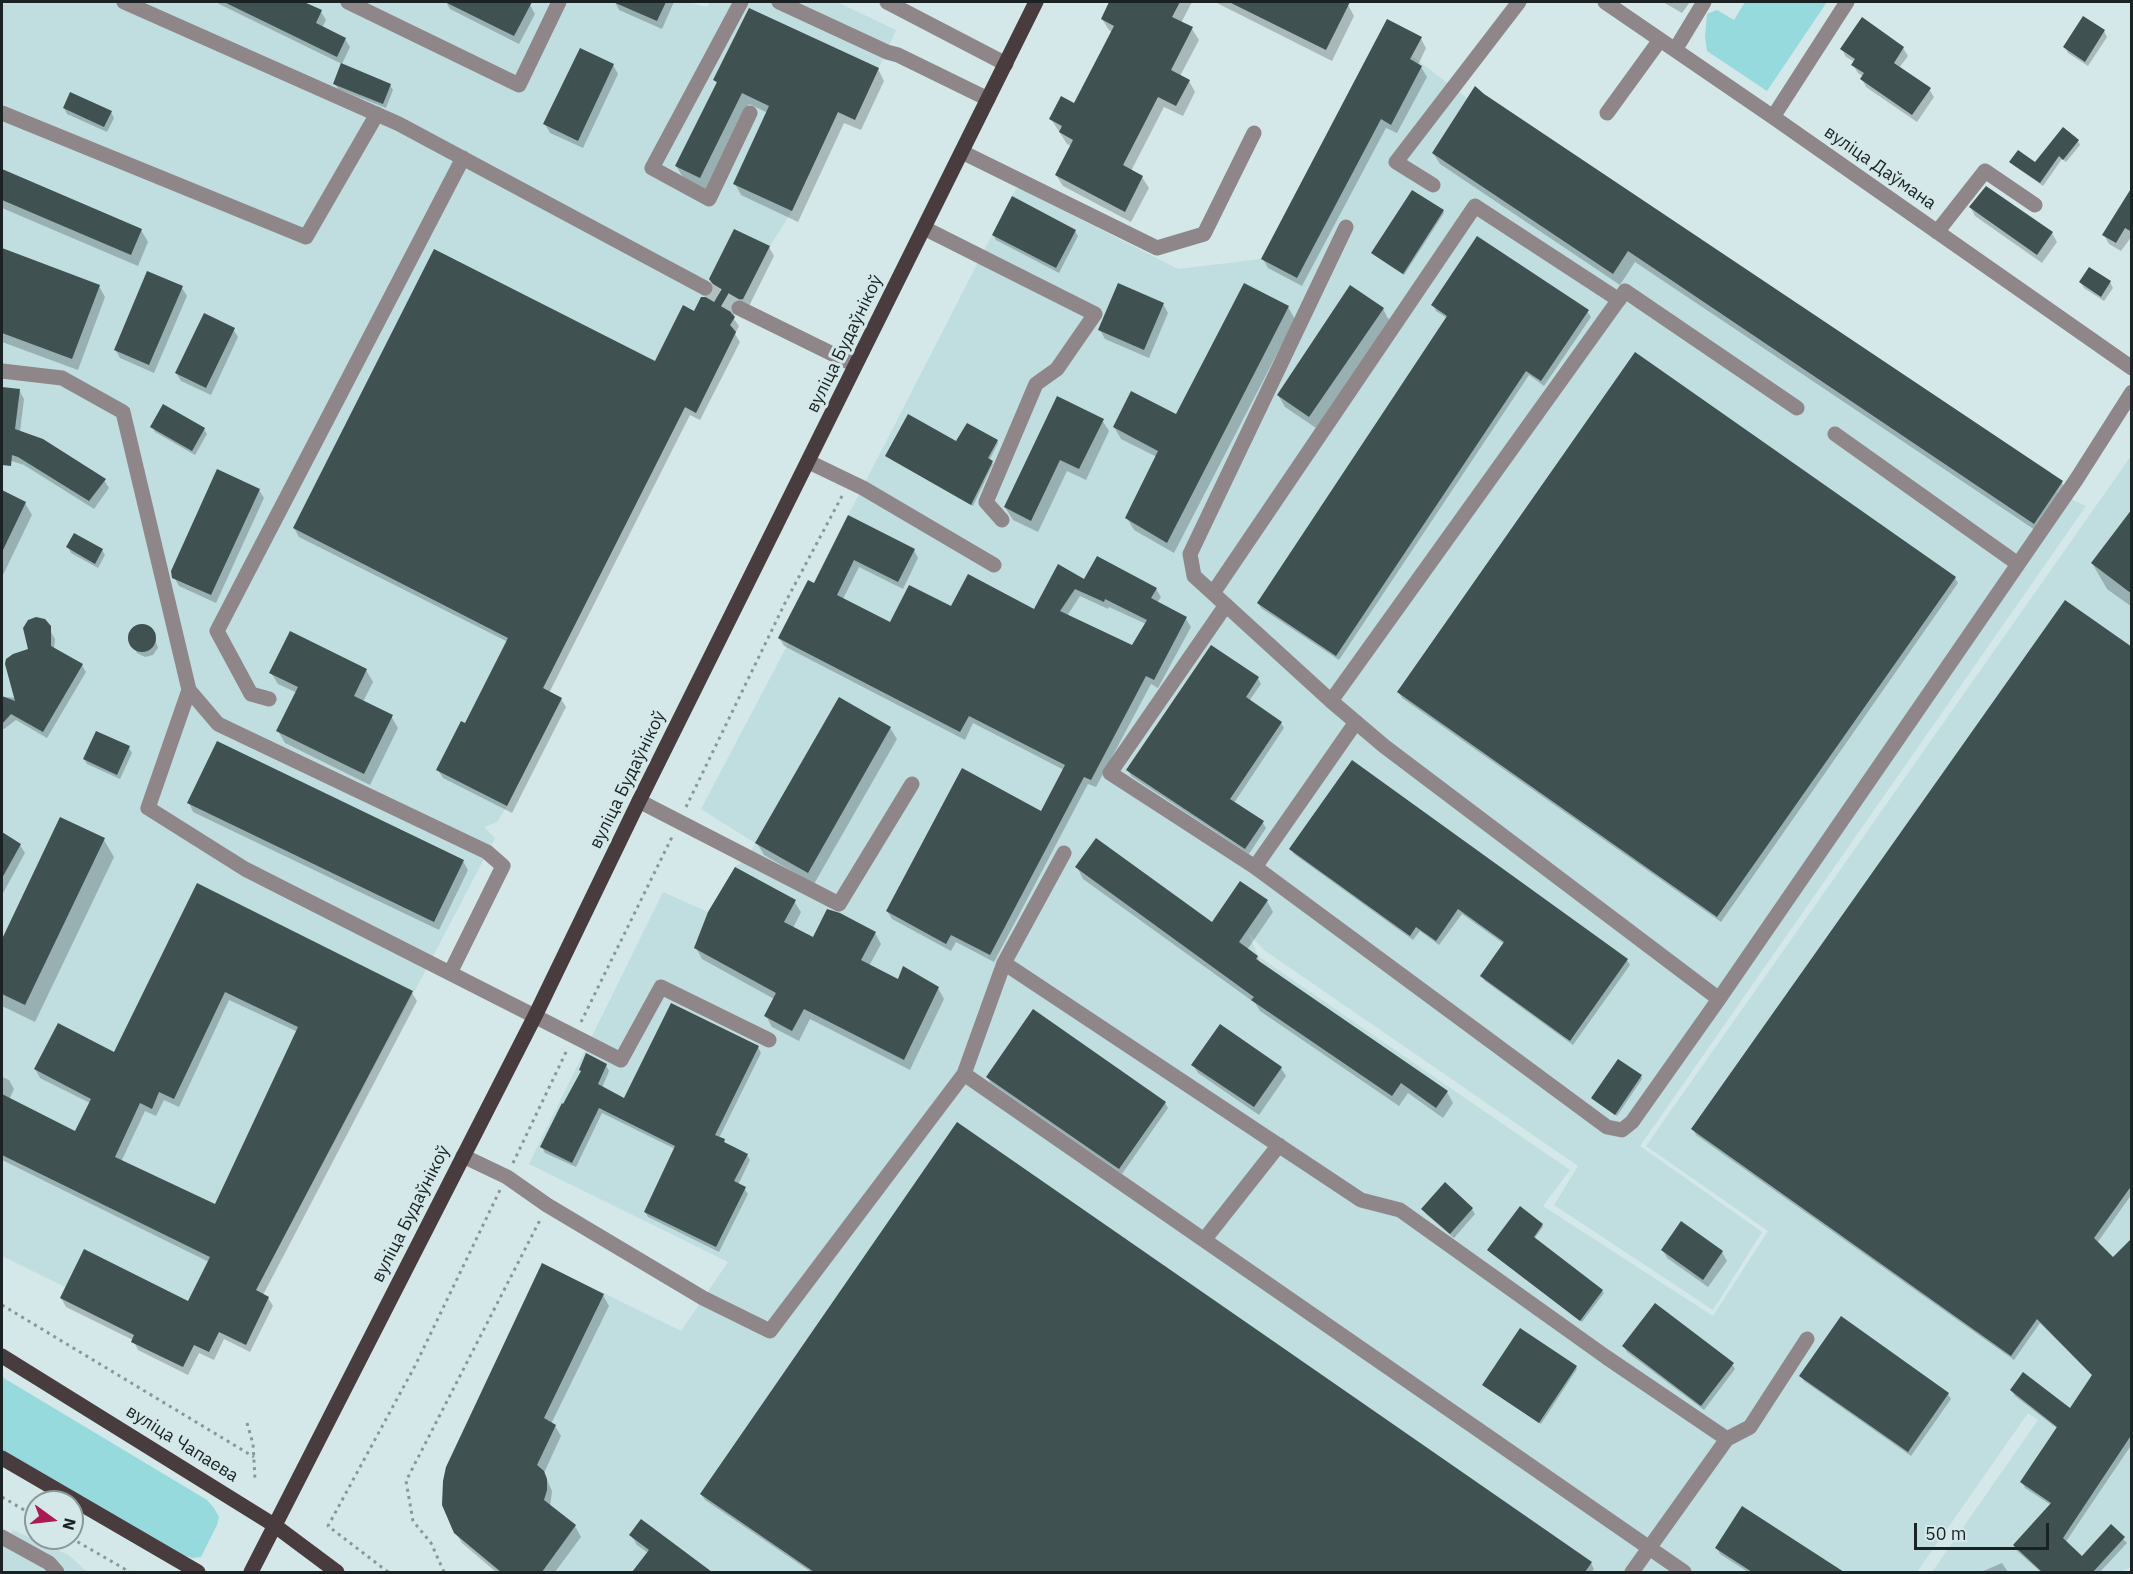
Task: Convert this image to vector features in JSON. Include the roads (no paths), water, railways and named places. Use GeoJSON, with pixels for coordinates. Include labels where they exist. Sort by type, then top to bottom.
{"type":"FeatureCollection","features":[{"type":"Feature","properties":{"kind":"main road","name":"вуліца Будаўнікоў"},"geometry":{"type":"LineString","coordinates":[[251,1572],[535,1016],[639,801],[1036,2]]}},
{"type":"Feature","properties":{"kind":"main road","name":"вуліца Чапаева"},"geometry":{"type":"LineString","coordinates":[[2,1356],[274,1525],[337,1572]]}},
{"type":"Feature","properties":{"kind":"main road"},"geometry":{"type":"LineString","coordinates":[[2,1458],[198,1572]]}},
{"type":"Feature","properties":{"kind":"street"},"geometry":{"type":"LineString","coordinates":[[124,2],[377,114],[705,288]]}},
{"type":"Feature","properties":{"kind":"street"},"geometry":{"type":"LineString","coordinates":[[348,2],[519,85],[559,2]]}},
{"type":"Feature","properties":{"kind":"street"},"geometry":{"type":"LineString","coordinates":[[741,2],[652,168],[709,198],[750,113]]}},
{"type":"Feature","properties":{"kind":"street"},"geometry":{"type":"LineString","coordinates":[[779,2],[898,55],[988,99]]}},
{"type":"Feature","properties":{"kind":"street"},"geometry":{"type":"LineString","coordinates":[[887,2],[1006,64]]}},
{"type":"Feature","properties":{"kind":"street"},"geometry":{"type":"LineString","coordinates":[[1433,185],[1396,162],[1519,2]]}},
{"type":"Feature","properties":{"kind":"street","name":"вуліца Даўмана"},"geometry":{"type":"LineString","coordinates":[[1605,2],[2132,368]]}},
{"type":"Feature","properties":{"kind":"street"},"geometry":{"type":"LineString","coordinates":[[1675,50],[1704,2]]}},
{"type":"Feature","properties":{"kind":"street"},"geometry":{"type":"LineString","coordinates":[[1773,117],[1847,2]]}},
{"type":"Feature","properties":{"kind":"street"},"geometry":{"type":"LineString","coordinates":[[1607,113],[1660,40]]}},
{"type":"Feature","properties":{"kind":"street"},"geometry":{"type":"LineString","coordinates":[[2,113],[306,237],[377,114]]}},
{"type":"Feature","properties":{"kind":"street"},"geometry":{"type":"LineString","coordinates":[[962,152],[1157,248],[1204,234],[1254,133]]}},
{"type":"Feature","properties":{"kind":"street"},"geometry":{"type":"LineString","coordinates":[[269,699],[251,694],[217,631],[463,158]]}},
{"type":"Feature","properties":{"kind":"street"},"geometry":{"type":"LineString","coordinates":[[1937,232],[1985,171],[2035,205]]}},
{"type":"Feature","properties":{"kind":"street"},"geometry":{"type":"LineString","coordinates":[[1213,593],[1475,206],[1619,300]]}},
{"type":"Feature","properties":{"kind":"street"},"geometry":{"type":"LineString","coordinates":[[1346,227],[1190,554],[1194,576],[1331,701],[1384,746],[1719,999]]}},
{"type":"Feature","properties":{"kind":"street"},"geometry":{"type":"LineString","coordinates":[[924,228],[1095,314],[1057,369],[1036,384],[986,502],[1002,520]]}},
{"type":"Feature","properties":{"kind":"street"},"geometry":{"type":"LineString","coordinates":[[1331,701],[1625,291],[1797,408]]}},
{"type":"Feature","properties":{"kind":"street"},"geometry":{"type":"LineString","coordinates":[[739,308],[855,365]]}},
{"type":"Feature","properties":{"kind":"street"},"geometry":{"type":"LineString","coordinates":[[2,371],[62,378],[123,412],[189,690],[218,724],[487,852],[503,866],[450,973]]}},
{"type":"Feature","properties":{"kind":"street"},"geometry":{"type":"LineString","coordinates":[[1226,604],[1110,773],[1255,867],[1607,1126],[1622,1130],[1632,1122],[1719,999],[2076,480],[2132,392]]}},
{"type":"Feature","properties":{"kind":"street"},"geometry":{"type":"LineString","coordinates":[[1835,434],[2018,564]]}},
{"type":"Feature","properties":{"kind":"street"},"geometry":{"type":"LineString","coordinates":[[809,462],[850,482],[994,565]]}},
{"type":"Feature","properties":{"kind":"street"},"geometry":{"type":"LineString","coordinates":[[189,690],[148,808],[245,869],[621,1060],[661,987],[769,1040]]}},
{"type":"Feature","properties":{"kind":"street"},"geometry":{"type":"LineString","coordinates":[[1255,867],[1356,722]]}},
{"type":"Feature","properties":{"kind":"street"},"geometry":{"type":"LineString","coordinates":[[639,801],[839,904],[912,784]]}},
{"type":"Feature","properties":{"kind":"street"},"geometry":{"type":"LineString","coordinates":[[463,1156],[507,1178],[547,1205],[703,1298],[770,1331],[964,1074],[1005,963],[1064,853]]}},
{"type":"Feature","properties":{"kind":"street"},"geometry":{"type":"LineString","coordinates":[[1005,963],[1361,1200],[1400,1210],[1606,1357],[1727,1438]]}},
{"type":"Feature","properties":{"kind":"street"},"geometry":{"type":"LineString","coordinates":[[964,1074],[1684,1572]]}},
{"type":"Feature","properties":{"kind":"street"},"geometry":{"type":"LineString","coordinates":[[1204,1240],[1279,1145]]}},
{"type":"Feature","properties":{"kind":"street"},"geometry":{"type":"LineString","coordinates":[[1632,1572],[1727,1438],[1750,1427],[1807,1339]]}},
{"type":"Feature","properties":{"kind":"street"},"geometry":{"type":"LineString","coordinates":[[2,1537],[49,1563],[57,1572]]}},
{"type":"Feature","properties":{"kind":"tunnel"},"geometry":{"type":"LineString","coordinates":[[705,288],[739,308]]}}]}
